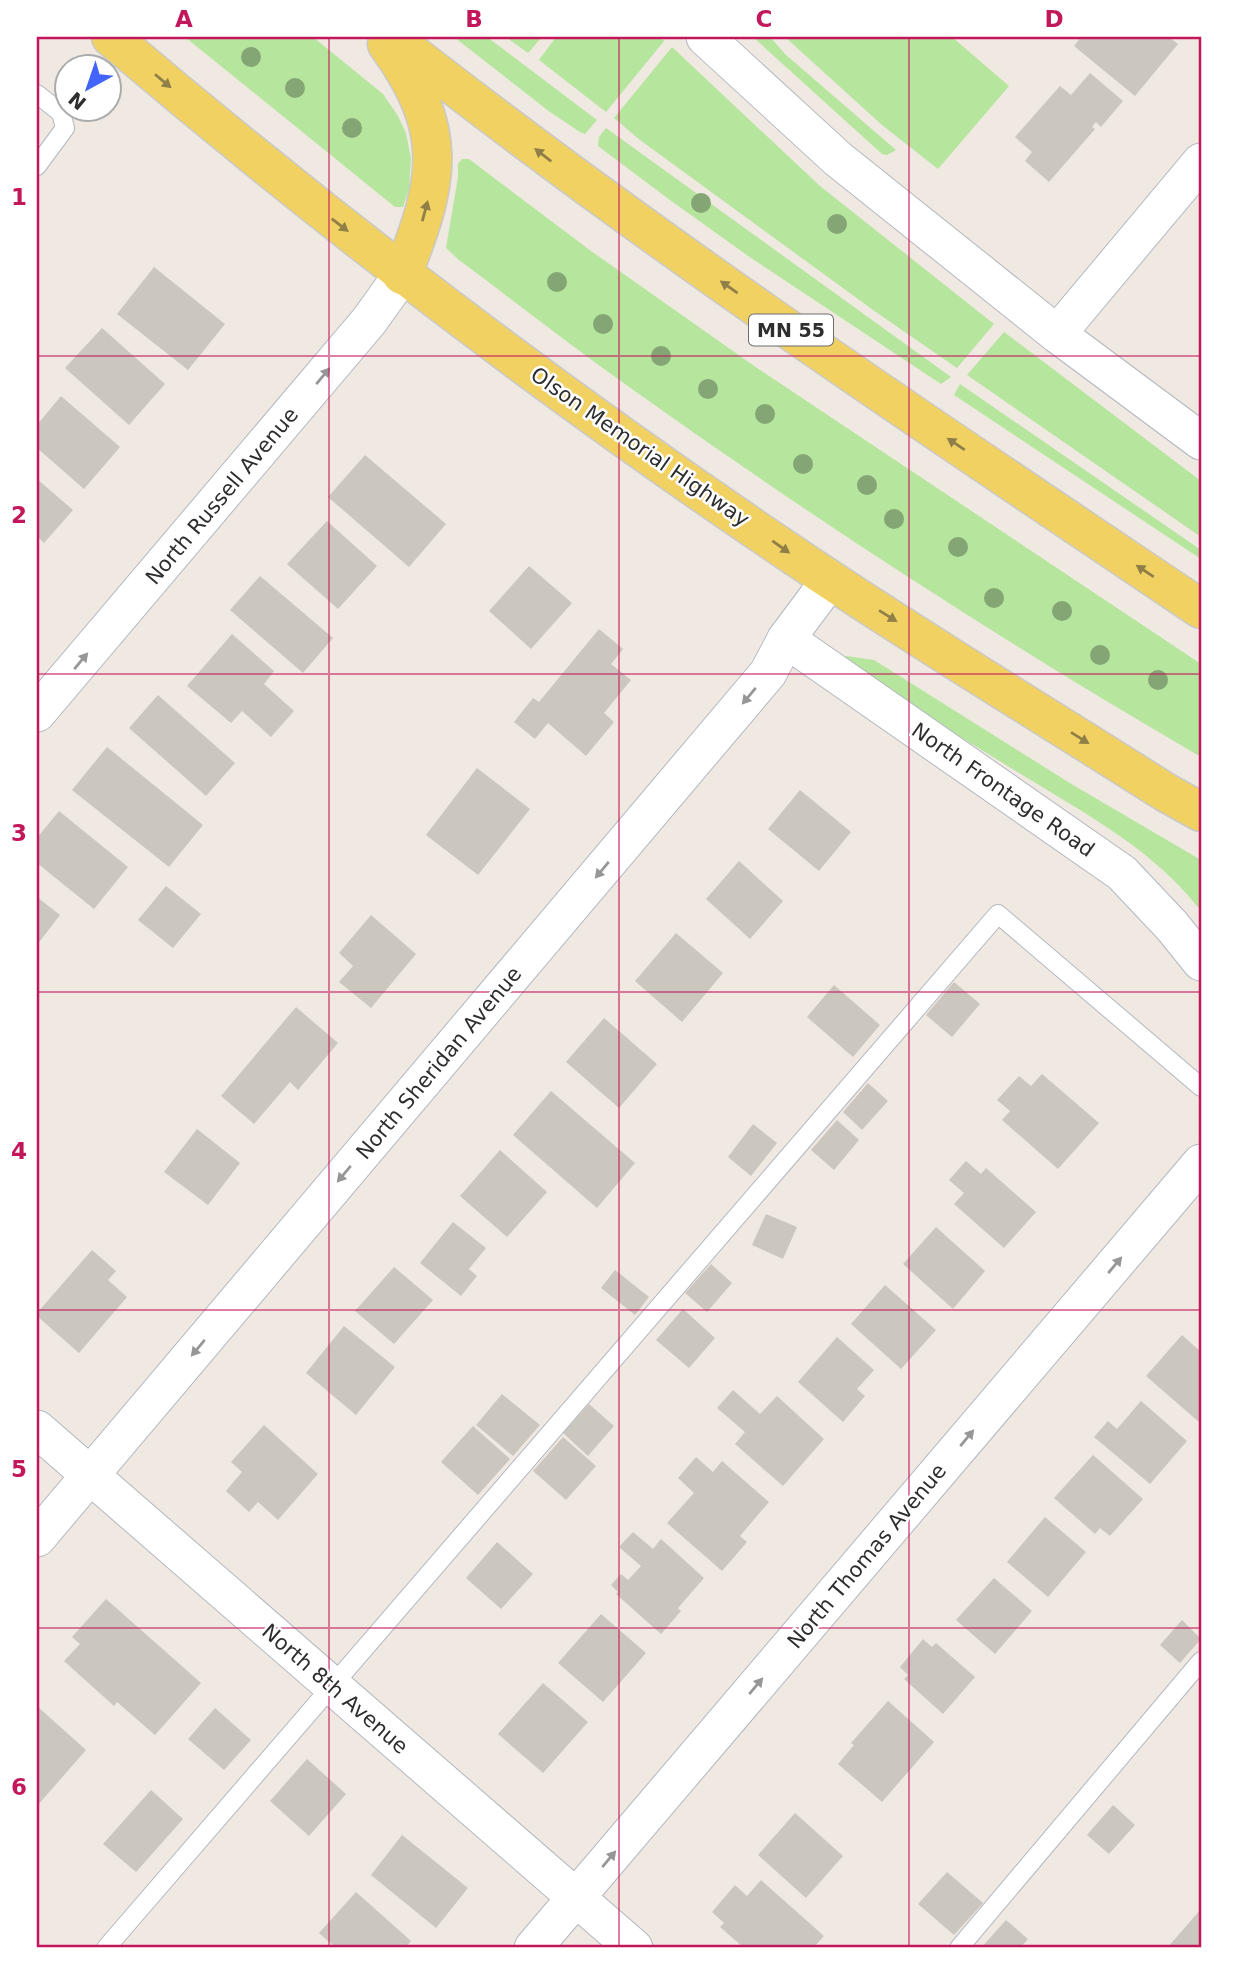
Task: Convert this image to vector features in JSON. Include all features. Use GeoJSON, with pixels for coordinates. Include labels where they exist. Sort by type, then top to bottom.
{"type":"FeatureCollection","features":[{"type":"Feature","properties":{"kind":"main road","name":"Olson Memorial Highway"},"geometry":{"type":"LineString","coordinates":[[111,37],[239,145],[402,275],[648,454],[830,580],[1165,792],[1201,812]]}},
{"type":"Feature","properties":{"kind":"main road"},"geometry":{"type":"LineString","coordinates":[[381,37],[415,89],[425,112],[434,166],[420,230],[402,275]]}},
{"type":"Feature","properties":{"kind":"main road","name":"MN 55"},"geometry":{"type":"LineString","coordinates":[[391,37],[572,176],[920,421],[1201,609]]}},
{"type":"Feature","properties":{"kind":"street"},"geometry":{"type":"LineString","coordinates":[[705,37],[838,159],[1057,334],[1201,441]]}},
{"type":"Feature","properties":{"kind":"street"},"geometry":{"type":"LineString","coordinates":[[1057,334],[1201,162]]}},
{"type":"Feature","properties":{"kind":"street","name":"North Russell Avenue"},"geometry":{"type":"LineString","coordinates":[[37,713],[369,321],[402,275]]}},
{"type":"Feature","properties":{"kind":"street","name":"North Sheridan Avenue"},"geometry":{"type":"LineString","coordinates":[[37,1538],[768,673],[786,639],[830,580]]}},
{"type":"Feature","properties":{"kind":"street","name":"North Frontage Road"},"geometry":{"type":"LineString","coordinates":[[786,639],[1122,873],[1172,926],[1201,962]]}},
{"type":"Feature","properties":{"kind":"street","name":"North Thomas Avenue"},"geometry":{"type":"LineString","coordinates":[[533,1948],[1201,1163]]}},
{"type":"Feature","properties":{"kind":"street","name":"North 8th Avenue"},"geometry":{"type":"LineString","coordinates":[[37,1429],[634,1948]]}},
{"type":"Feature","properties":{"kind":"lane"},"geometry":{"type":"LineString","coordinates":[[37,94],[61,113],[65,128],[37,166]]}},
{"type":"Feature","properties":{"kind":"lane"},"geometry":{"type":"LineString","coordinates":[[106,1948],[998,914],[1201,1087]]}},
{"type":"Feature","properties":{"kind":"lane"},"geometry":{"type":"LineString","coordinates":[[959,1948],[1201,1661]]}},
{"type":"Feature","properties":{"kind":"green space"},"geometry":{"type":"Polygon","coordinates":[[[185,37],[313,37],[383,94],[398,116],[406,133],[411,159],[409,189],[403,207],[395,207],[185,37]]]}},
{"type":"Feature","properties":{"kind":"green space"},"geometry":{"type":"Polygon","coordinates":[[[454,37],[487,37],[597,120],[585,134],[580,132],[454,37]]]}},
{"type":"Feature","properties":{"kind":"green space"},"geometry":{"type":"Polygon","coordinates":[[[506,37],[542,37],[528,53],[506,37]]]}},
{"type":"Feature","properties":{"kind":"green space"},"geometry":{"type":"Polygon","coordinates":[[[556,37],[660,37],[664,41],[606,112],[539,60],[556,37]]]}},
{"type":"Feature","properties":{"kind":"green space"},"geometry":{"type":"Polygon","coordinates":[[[753,37],[770,37],[785,54],[896,150],[887,155],[882,154],[753,37]]]}},
{"type":"Feature","properties":{"kind":"green space"},"geometry":{"type":"Polygon","coordinates":[[[785,37],[952,37],[1009,86],[938,169],[882,125],[785,37]]]}},
{"type":"Feature","properties":{"kind":"green space"},"geometry":{"type":"Polygon","coordinates":[[[672,47],[820,186],[994,324],[957,368],[873,310],[640,140],[614,118],[672,47]]]}},
{"type":"Feature","properties":{"kind":"green space"},"geometry":{"type":"Polygon","coordinates":[[[606,128],[951,377],[941,384],[751,258],[670,200],[598,146],[599,137],[606,128]]]}},
{"type":"Feature","properties":{"kind":"green space"},"geometry":{"type":"Polygon","coordinates":[[[462,159],[469,159],[591,251],[757,368],[1201,664],[1201,757],[981,624],[837,530],[625,384],[459,260],[446,248],[458,164],[462,159]]]}},
{"type":"Feature","properties":{"kind":"green space"},"geometry":{"type":"Polygon","coordinates":[[[1004,332],[1201,481],[1201,537],[967,375],[1004,332]]]}},
{"type":"Feature","properties":{"kind":"green space"},"geometry":{"type":"Polygon","coordinates":[[[960,384],[1201,550],[1201,559],[954,395],[960,384]]]}},
{"type":"Feature","properties":{"kind":"green space"},"geometry":{"type":"Polygon","coordinates":[[[846,656],[874,660],[1073,785],[1201,860],[1201,911],[1164,871],[1121,837],[847,667],[843,659],[846,656]]]}},
{"type":"Feature","properties":{"kind":"building"},"geometry":{"type":"Polygon","coordinates":[[[1081,37],[1169,37],[1178,44],[1135,96],[1074,46],[1081,37]]]}},
{"type":"Feature","properties":{"kind":"building"},"geometry":{"type":"Polygon","coordinates":[[[1090,73],[1123,101],[1101,127],[1096,122],[1092,127],[1095,129],[1049,182],[1025,161],[1032,152],[1015,137],[1060,86],[1071,95],[1090,73]]]}},
{"type":"Feature","properties":{"kind":"building"},"geometry":{"type":"Polygon","coordinates":[[[154,267],[225,324],[188,370],[117,314],[154,267]]]}},
{"type":"Feature","properties":{"kind":"building"},"geometry":{"type":"Polygon","coordinates":[[[102,328],[165,384],[129,425],[65,368],[102,328]]]}},
{"type":"Feature","properties":{"kind":"building"},"geometry":{"type":"Polygon","coordinates":[[[61,396],[120,447],[84,489],[37,448],[37,425],[61,396]]]}},
{"type":"Feature","properties":{"kind":"building"},"geometry":{"type":"Polygon","coordinates":[[[365,455],[446,524],[409,567],[328,497],[365,455]]]}},
{"type":"Feature","properties":{"kind":"building"},"geometry":{"type":"Polygon","coordinates":[[[37,479],[73,510],[44,543],[37,536],[37,479]]]}},
{"type":"Feature","properties":{"kind":"building"},"geometry":{"type":"Polygon","coordinates":[[[327,521],[377,566],[338,609],[287,564],[327,521]]]}},
{"type":"Feature","properties":{"kind":"building"},"geometry":{"type":"Polygon","coordinates":[[[529,566],[572,603],[531,649],[489,611],[529,566]]]}},
{"type":"Feature","properties":{"kind":"building"},"geometry":{"type":"Polygon","coordinates":[[[260,576],[333,638],[303,673],[230,610],[260,576]]]}},
{"type":"Feature","properties":{"kind":"building"},"geometry":{"type":"Polygon","coordinates":[[[599,629],[623,649],[611,664],[631,680],[604,713],[614,722],[586,756],[548,723],[535,739],[514,722],[533,698],[539,702],[599,629]]]}},
{"type":"Feature","properties":{"kind":"building"},"geometry":{"type":"Polygon","coordinates":[[[232,634],[274,671],[264,684],[294,711],[271,737],[242,711],[231,723],[187,686],[232,634]]]}},
{"type":"Feature","properties":{"kind":"building"},"geometry":{"type":"Polygon","coordinates":[[[158,695],[235,763],[206,796],[129,728],[158,695]]]}},
{"type":"Feature","properties":{"kind":"building"},"geometry":{"type":"Polygon","coordinates":[[[107,747],[203,825],[169,867],[72,790],[107,747]]]}},
{"type":"Feature","properties":{"kind":"building"},"geometry":{"type":"Polygon","coordinates":[[[477,768],[530,809],[478,875],[426,835],[477,768]]]}},
{"type":"Feature","properties":{"kind":"building"},"geometry":{"type":"Polygon","coordinates":[[[800,790],[851,832],[819,871],[768,829],[800,790]]]}},
{"type":"Feature","properties":{"kind":"building"},"geometry":{"type":"Polygon","coordinates":[[[59,811],[128,867],[94,909],[37,863],[37,838],[59,811]]]}},
{"type":"Feature","properties":{"kind":"building"},"geometry":{"type":"Polygon","coordinates":[[[739,861],[783,901],[750,939],[706,899],[739,861]]]}},
{"type":"Feature","properties":{"kind":"building"},"geometry":{"type":"Polygon","coordinates":[[[166,886],[201,914],[173,948],[138,920],[166,886]]]}},
{"type":"Feature","properties":{"kind":"building"},"geometry":{"type":"Polygon","coordinates":[[[37,897],[60,915],[37,945],[37,897]]]}},
{"type":"Feature","properties":{"kind":"building"},"geometry":{"type":"Polygon","coordinates":[[[371,915],[416,954],[371,1008],[339,982],[353,966],[339,953],[371,915]]]}},
{"type":"Feature","properties":{"kind":"building"},"geometry":{"type":"Polygon","coordinates":[[[676,933],[723,973],[682,1022],[635,981],[676,933]]]}},
{"type":"Feature","properties":{"kind":"building"},"geometry":{"type":"Polygon","coordinates":[[[954,982],[980,1004],[952,1037],[926,1015],[954,982]]]}},
{"type":"Feature","properties":{"kind":"building"},"geometry":{"type":"Polygon","coordinates":[[[834,985],[880,1025],[853,1057],[807,1017],[834,985]]]}},
{"type":"Feature","properties":{"kind":"building"},"geometry":{"type":"Polygon","coordinates":[[[296,1007],[338,1043],[298,1090],[290,1082],[254,1124],[221,1096],[296,1007]]]}},
{"type":"Feature","properties":{"kind":"building"},"geometry":{"type":"Polygon","coordinates":[[[604,1018],[657,1064],[619,1108],[566,1062],[604,1018]]]}},
{"type":"Feature","properties":{"kind":"building"},"geometry":{"type":"Polygon","coordinates":[[[1042,1074],[1099,1123],[1058,1169],[1002,1120],[1010,1111],[997,1100],[1019,1076],[1031,1086],[1042,1074]]]}},
{"type":"Feature","properties":{"kind":"building"},"geometry":{"type":"Polygon","coordinates":[[[868,1083],[888,1101],[862,1130],[843,1112],[868,1083]]]}},
{"type":"Feature","properties":{"kind":"building"},"geometry":{"type":"Polygon","coordinates":[[[551,1091],[635,1163],[597,1208],[513,1135],[551,1091]]]}},
{"type":"Feature","properties":{"kind":"building"},"geometry":{"type":"Polygon","coordinates":[[[837,1120],[859,1140],[834,1170],[811,1150],[837,1120]]]}},
{"type":"Feature","properties":{"kind":"building"},"geometry":{"type":"Polygon","coordinates":[[[753,1124],[777,1143],[751,1176],[728,1157],[753,1124]]]}},
{"type":"Feature","properties":{"kind":"building"},"geometry":{"type":"Polygon","coordinates":[[[197,1129],[240,1163],[208,1205],[164,1172],[197,1129]]]}},
{"type":"Feature","properties":{"kind":"building"},"geometry":{"type":"Polygon","coordinates":[[[500,1150],[547,1192],[507,1237],[460,1196],[500,1150]]]}},
{"type":"Feature","properties":{"kind":"building"},"geometry":{"type":"Polygon","coordinates":[[[966,1161],[981,1174],[986,1168],[1036,1212],[1004,1248],[954,1204],[964,1193],[949,1180],[966,1161]]]}},
{"type":"Feature","properties":{"kind":"building"},"geometry":{"type":"Polygon","coordinates":[[[766,1214],[797,1227],[783,1259],[752,1245],[766,1214]]]}},
{"type":"Feature","properties":{"kind":"building"},"geometry":{"type":"Polygon","coordinates":[[[453,1222],[486,1248],[469,1269],[477,1276],[461,1296],[420,1263],[453,1222]]]}},
{"type":"Feature","properties":{"kind":"building"},"geometry":{"type":"Polygon","coordinates":[[[936,1227],[985,1271],[953,1309],[903,1264],[936,1227]]]}},
{"type":"Feature","properties":{"kind":"building"},"geometry":{"type":"Polygon","coordinates":[[[92,1250],[116,1271],[108,1280],[127,1297],[79,1353],[37,1316],[37,1313],[92,1250]]]}},
{"type":"Feature","properties":{"kind":"building"},"geometry":{"type":"Polygon","coordinates":[[[711,1264],[732,1283],[707,1312],[685,1293],[711,1264]]]}},
{"type":"Feature","properties":{"kind":"building"},"geometry":{"type":"Polygon","coordinates":[[[394,1267],[433,1300],[394,1344],[355,1311],[394,1267]]]}},
{"type":"Feature","properties":{"kind":"building"},"geometry":{"type":"Polygon","coordinates":[[[615,1270],[649,1297],[635,1315],[601,1288],[615,1270]]]}},
{"type":"Feature","properties":{"kind":"building"},"geometry":{"type":"Polygon","coordinates":[[[885,1285],[936,1330],[901,1369],[851,1324],[885,1285]]]}},
{"type":"Feature","properties":{"kind":"building"},"geometry":{"type":"Polygon","coordinates":[[[683,1309],[715,1338],[689,1368],[656,1340],[683,1309]]]}},
{"type":"Feature","properties":{"kind":"building"},"geometry":{"type":"Polygon","coordinates":[[[344,1326],[395,1367],[356,1415],[306,1373],[344,1326]]]}},
{"type":"Feature","properties":{"kind":"building"},"geometry":{"type":"Polygon","coordinates":[[[1182,1335],[1201,1352],[1200,1423],[1146,1376],[1182,1335]]]}},
{"type":"Feature","properties":{"kind":"building"},"geometry":{"type":"Polygon","coordinates":[[[837,1337],[874,1370],[857,1389],[865,1396],[843,1422],[798,1382],[837,1337]]]}},
{"type":"Feature","properties":{"kind":"building"},"geometry":{"type":"Polygon","coordinates":[[[733,1390],[760,1414],[777,1396],[824,1439],[783,1486],[735,1444],[745,1432],[717,1408],[733,1390]]]}},
{"type":"Feature","properties":{"kind":"building"},"geometry":{"type":"Polygon","coordinates":[[[502,1394],[540,1425],[513,1456],[476,1425],[502,1394]]]}},
{"type":"Feature","properties":{"kind":"building"},"geometry":{"type":"Polygon","coordinates":[[[1141,1401],[1187,1441],[1150,1484],[1094,1437],[1108,1421],[1117,1429],[1141,1401]]]}},
{"type":"Feature","properties":{"kind":"building"},"geometry":{"type":"Polygon","coordinates":[[[589,1404],[614,1426],[588,1456],[563,1433],[589,1404]]]}},
{"type":"Feature","properties":{"kind":"building"},"geometry":{"type":"Polygon","coordinates":[[[264,1425],[318,1474],[278,1520],[258,1502],[249,1512],[226,1491],[242,1472],[231,1462],[264,1425]]]}},
{"type":"Feature","properties":{"kind":"building"},"geometry":{"type":"Polygon","coordinates":[[[473,1426],[510,1459],[478,1495],[441,1462],[473,1426]]]}},
{"type":"Feature","properties":{"kind":"building"},"geometry":{"type":"Polygon","coordinates":[[[563,1437],[596,1466],[566,1500],[533,1471],[563,1437]]]}},
{"type":"Feature","properties":{"kind":"building"},"geometry":{"type":"Polygon","coordinates":[[[1093,1455],[1143,1499],[1110,1536],[1100,1528],[1095,1534],[1054,1498],[1093,1455]]]}},
{"type":"Feature","properties":{"kind":"building"},"geometry":{"type":"Polygon","coordinates":[[[696,1457],[713,1472],[722,1461],[769,1502],[740,1536],[747,1542],[722,1571],[667,1523],[694,1493],[678,1478],[696,1457]]]}},
{"type":"Feature","properties":{"kind":"building"},"geometry":{"type":"Polygon","coordinates":[[[1045,1517],[1086,1552],[1048,1597],[1007,1562],[1045,1517]]]}},
{"type":"Feature","properties":{"kind":"building"},"geometry":{"type":"Polygon","coordinates":[[[633,1532],[653,1549],[661,1539],[704,1578],[678,1608],[681,1611],[661,1634],[616,1594],[618,1592],[611,1585],[621,1574],[628,1580],[641,1566],[619,1547],[633,1532]]]}},
{"type":"Feature","properties":{"kind":"building"},"geometry":{"type":"Polygon","coordinates":[[[497,1542],[533,1574],[501,1609],[466,1578],[497,1542]]]}},
{"type":"Feature","properties":{"kind":"building"},"geometry":{"type":"Polygon","coordinates":[[[994,1578],[1032,1611],[995,1654],[956,1620],[994,1578]]]}},
{"type":"Feature","properties":{"kind":"building"},"geometry":{"type":"Polygon","coordinates":[[[106,1599],[201,1683],[155,1735],[117,1702],[114,1706],[64,1661],[80,1644],[72,1637],[106,1599]]]}},
{"type":"Feature","properties":{"kind":"building"},"geometry":{"type":"Polygon","coordinates":[[[601,1614],[646,1653],[603,1702],[558,1663],[601,1614]]]}},
{"type":"Feature","properties":{"kind":"building"},"geometry":{"type":"Polygon","coordinates":[[[1182,1620],[1201,1639],[1180,1663],[1160,1645],[1182,1620]]]}},
{"type":"Feature","properties":{"kind":"building"},"geometry":{"type":"Polygon","coordinates":[[[923,1639],[932,1647],[936,1643],[975,1677],[943,1714],[904,1679],[908,1675],[900,1667],[923,1639]]]}},
{"type":"Feature","properties":{"kind":"building"},"geometry":{"type":"Polygon","coordinates":[[[543,1683],[588,1722],[543,1773],[498,1734],[543,1683]]]}},
{"type":"Feature","properties":{"kind":"building"},"geometry":{"type":"Polygon","coordinates":[[[888,1701],[934,1742],[882,1802],[838,1764],[854,1745],[851,1743],[888,1701]]]}},
{"type":"Feature","properties":{"kind":"building"},"geometry":{"type":"Polygon","coordinates":[[[37,1706],[86,1750],[37,1806],[37,1706]]]}},
{"type":"Feature","properties":{"kind":"building"},"geometry":{"type":"Polygon","coordinates":[[[215,1708],[251,1740],[224,1770],[188,1739],[215,1708]]]}},
{"type":"Feature","properties":{"kind":"building"},"geometry":{"type":"Polygon","coordinates":[[[307,1759],[346,1794],[309,1836],[270,1801],[307,1759]]]}},
{"type":"Feature","properties":{"kind":"building"},"geometry":{"type":"Polygon","coordinates":[[[151,1790],[183,1819],[136,1872],[103,1844],[151,1790]]]}},
{"type":"Feature","properties":{"kind":"building"},"geometry":{"type":"Polygon","coordinates":[[[1113,1805],[1135,1825],[1109,1854],[1087,1835],[1113,1805]]]}},
{"type":"Feature","properties":{"kind":"building"},"geometry":{"type":"Polygon","coordinates":[[[795,1813],[843,1856],[806,1898],[758,1855],[795,1813]]]}},
{"type":"Feature","properties":{"kind":"building"},"geometry":{"type":"Polygon","coordinates":[[[402,1835],[468,1888],[436,1928],[371,1875],[402,1835]]]}},
{"type":"Feature","properties":{"kind":"building"},"geometry":{"type":"Polygon","coordinates":[[[947,1872],[983,1903],[954,1935],[918,1904],[947,1872]]]}},
{"type":"Feature","properties":{"kind":"building"},"geometry":{"type":"Polygon","coordinates":[[[761,1880],[824,1936],[813,1948],[744,1948],[720,1927],[724,1923],[712,1912],[735,1885],[747,1896],[761,1880]]]}},
{"type":"Feature","properties":{"kind":"building"},"geometry":{"type":"Polygon","coordinates":[[[356,1892],[411,1941],[405,1948],[336,1948],[319,1933],[356,1892]]]}},
{"type":"Feature","properties":{"kind":"building"},"geometry":{"type":"Polygon","coordinates":[[[1201,1909],[1201,1948],[1167,1948],[1201,1909]]]}},
{"type":"Feature","properties":{"kind":"building"},"geometry":{"type":"Polygon","coordinates":[[[1006,1920],[1028,1939],[1020,1948],[981,1948],[1006,1920]]]}}]}
